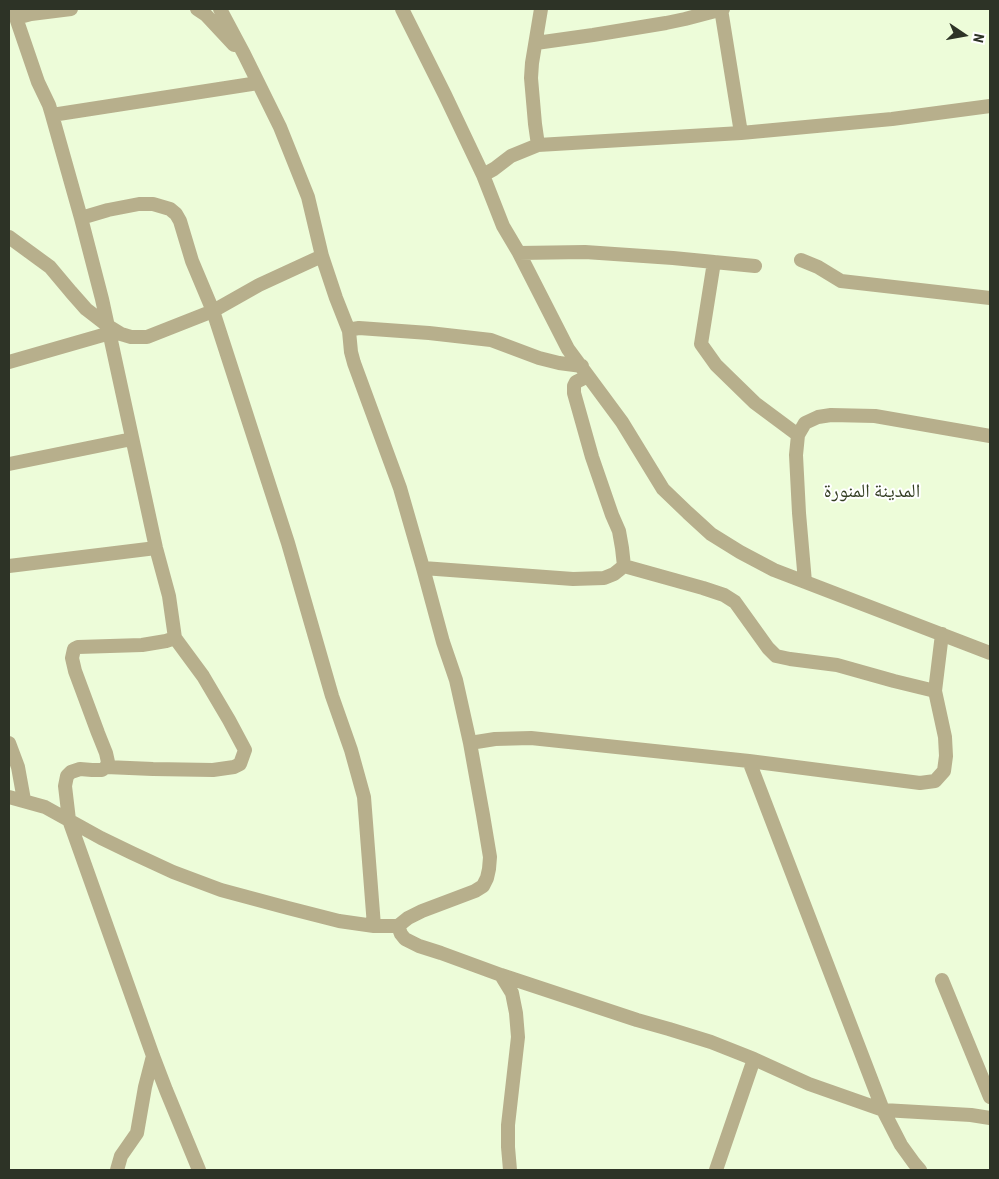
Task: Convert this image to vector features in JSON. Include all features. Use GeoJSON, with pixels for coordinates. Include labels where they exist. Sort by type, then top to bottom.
{"type":"FeatureCollection","features":[{"type":"Feature","properties":{"kind":"street"},"geometry":{"type":"LineString","coordinates":[[72,9],[31,14],[15,13],[38,82],[49,105],[81,218],[109,330],[156,548],[169,596],[175,638],[203,676],[245,750],[240,764],[234,767],[213,770],[106,766]]}},
{"type":"Feature","properties":{"kind":"street"},"geometry":{"type":"LineString","coordinates":[[197,9],[206,15],[244,54]]}},
{"type":"Feature","properties":{"kind":"street"},"geometry":{"type":"LineString","coordinates":[[9,797],[45,807],[100,838],[173,872],[221,890],[339,921],[374,926],[398,926],[422,911],[475,891],[483,886],[487,878],[490,858],[470,743],[456,680],[443,642],[424,568],[400,488],[354,363],[349,331],[322,256],[308,197],[280,127],[220,9]]}},
{"type":"Feature","properties":{"kind":"street"},"geometry":{"type":"LineString","coordinates":[[402,9],[483,175],[503,226],[520,253],[568,348],[622,422],[663,489],[711,534],[774,570],[990,653]]}},
{"type":"Feature","properties":{"kind":"street"},"geometry":{"type":"LineString","coordinates":[[538,145],[531,78],[541,9]]}},
{"type":"Feature","properties":{"kind":"street"},"geometry":{"type":"LineString","coordinates":[[536,43],[666,23],[722,9],[741,133]]}},
{"type":"Feature","properties":{"kind":"street"},"geometry":{"type":"LineString","coordinates":[[52,115],[258,83]]}},
{"type":"Feature","properties":{"kind":"street"},"geometry":{"type":"LineString","coordinates":[[483,175],[511,156],[538,145],[741,133],[892,119],[990,106]]}},
{"type":"Feature","properties":{"kind":"street"},"geometry":{"type":"LineString","coordinates":[[81,218],[108,210],[139,204],[153,204],[170,209],[180,221],[192,261],[213,311],[288,543],[332,696],[351,750],[364,798],[374,926]]}},
{"type":"Feature","properties":{"kind":"street"},"geometry":{"type":"LineString","coordinates":[[9,237],[50,267],[70,292],[109,330],[131,337],[147,337],[213,311],[259,285],[322,256]]}},
{"type":"Feature","properties":{"kind":"street"},"geometry":{"type":"LineString","coordinates":[[520,253],[584,252],[755,266]]}},
{"type":"Feature","properties":{"kind":"street"},"geometry":{"type":"LineString","coordinates":[[801,260],[818,267],[842,281],[990,298]]}},
{"type":"Feature","properties":{"kind":"street"},"geometry":{"type":"LineString","coordinates":[[714,262],[701,344],[716,365],[755,403],[798,435]]}},
{"type":"Feature","properties":{"kind":"street"},"geometry":{"type":"LineString","coordinates":[[349,331],[359,328],[491,340],[539,358],[585,371]]}},
{"type":"Feature","properties":{"kind":"street"},"geometry":{"type":"LineString","coordinates":[[9,362],[109,330]]}},
{"type":"Feature","properties":{"kind":"street"},"geometry":{"type":"LineString","coordinates":[[585,371],[576,382],[574,393],[592,457],[619,531],[624,566]]}},
{"type":"Feature","properties":{"kind":"street"},"geometry":{"type":"LineString","coordinates":[[805,582],[796,455],[798,435],[805,423],[818,417],[831,415],[875,416],[990,436]]}},
{"type":"Feature","properties":{"kind":"street"},"geometry":{"type":"LineString","coordinates":[[9,464],[132,439]]}},
{"type":"Feature","properties":{"kind":"street"},"geometry":{"type":"LineString","coordinates":[[9,566],[156,548]]}},
{"type":"Feature","properties":{"kind":"street"},"geometry":{"type":"LineString","coordinates":[[424,568],[573,579],[604,578],[614,574],[624,566]]}},
{"type":"Feature","properties":{"kind":"street"},"geometry":{"type":"LineString","coordinates":[[624,566],[724,595],[735,602],[768,648],[776,656],[837,665],[935,691]]}},
{"type":"Feature","properties":{"kind":"street"},"geometry":{"type":"LineString","coordinates":[[470,743],[495,738],[531,738],[749,761],[920,784],[934,781],[944,772],[946,756],[945,737],[935,691],[942,634]]}},
{"type":"Feature","properties":{"kind":"street"},"geometry":{"type":"LineString","coordinates":[[175,638],[142,645],[78,647],[74,650],[72,658],[74,671],[108,762],[102,770],[80,769],[71,772],[67,776],[65,786],[68,820],[153,1056],[199,1170]]}},
{"type":"Feature","properties":{"kind":"street"},"geometry":{"type":"LineString","coordinates":[[9,743],[18,767],[24,800]]}},
{"type":"Feature","properties":{"kind":"street"},"geometry":{"type":"LineString","coordinates":[[749,761],[883,1110],[900,1145],[920,1170]]}},
{"type":"Feature","properties":{"kind":"street"},"geometry":{"type":"LineString","coordinates":[[398,926],[405,939],[419,946],[637,1020],[710,1042],[754,1059],[809,1084],[883,1110],[990,1118]]}},
{"type":"Feature","properties":{"kind":"street"},"geometry":{"type":"LineString","coordinates":[[501,975],[512,993],[518,1036],[508,1125],[510,1170]]}},
{"type":"Feature","properties":{"kind":"street"},"geometry":{"type":"LineString","coordinates":[[942,980],[990,1097]]}},
{"type":"Feature","properties":{"kind":"street"},"geometry":{"type":"LineString","coordinates":[[117,1170],[121,1156],[137,1133],[145,1087],[153,1056]]}},
{"type":"Feature","properties":{"kind":"street"},"geometry":{"type":"LineString","coordinates":[[716,1170],[754,1059]]}},
{"type":"Feature","properties":{"kind":"district","name":"المدينة المنورة"},"geometry":{"type":"Point","coordinates":[872,492]}}]}
